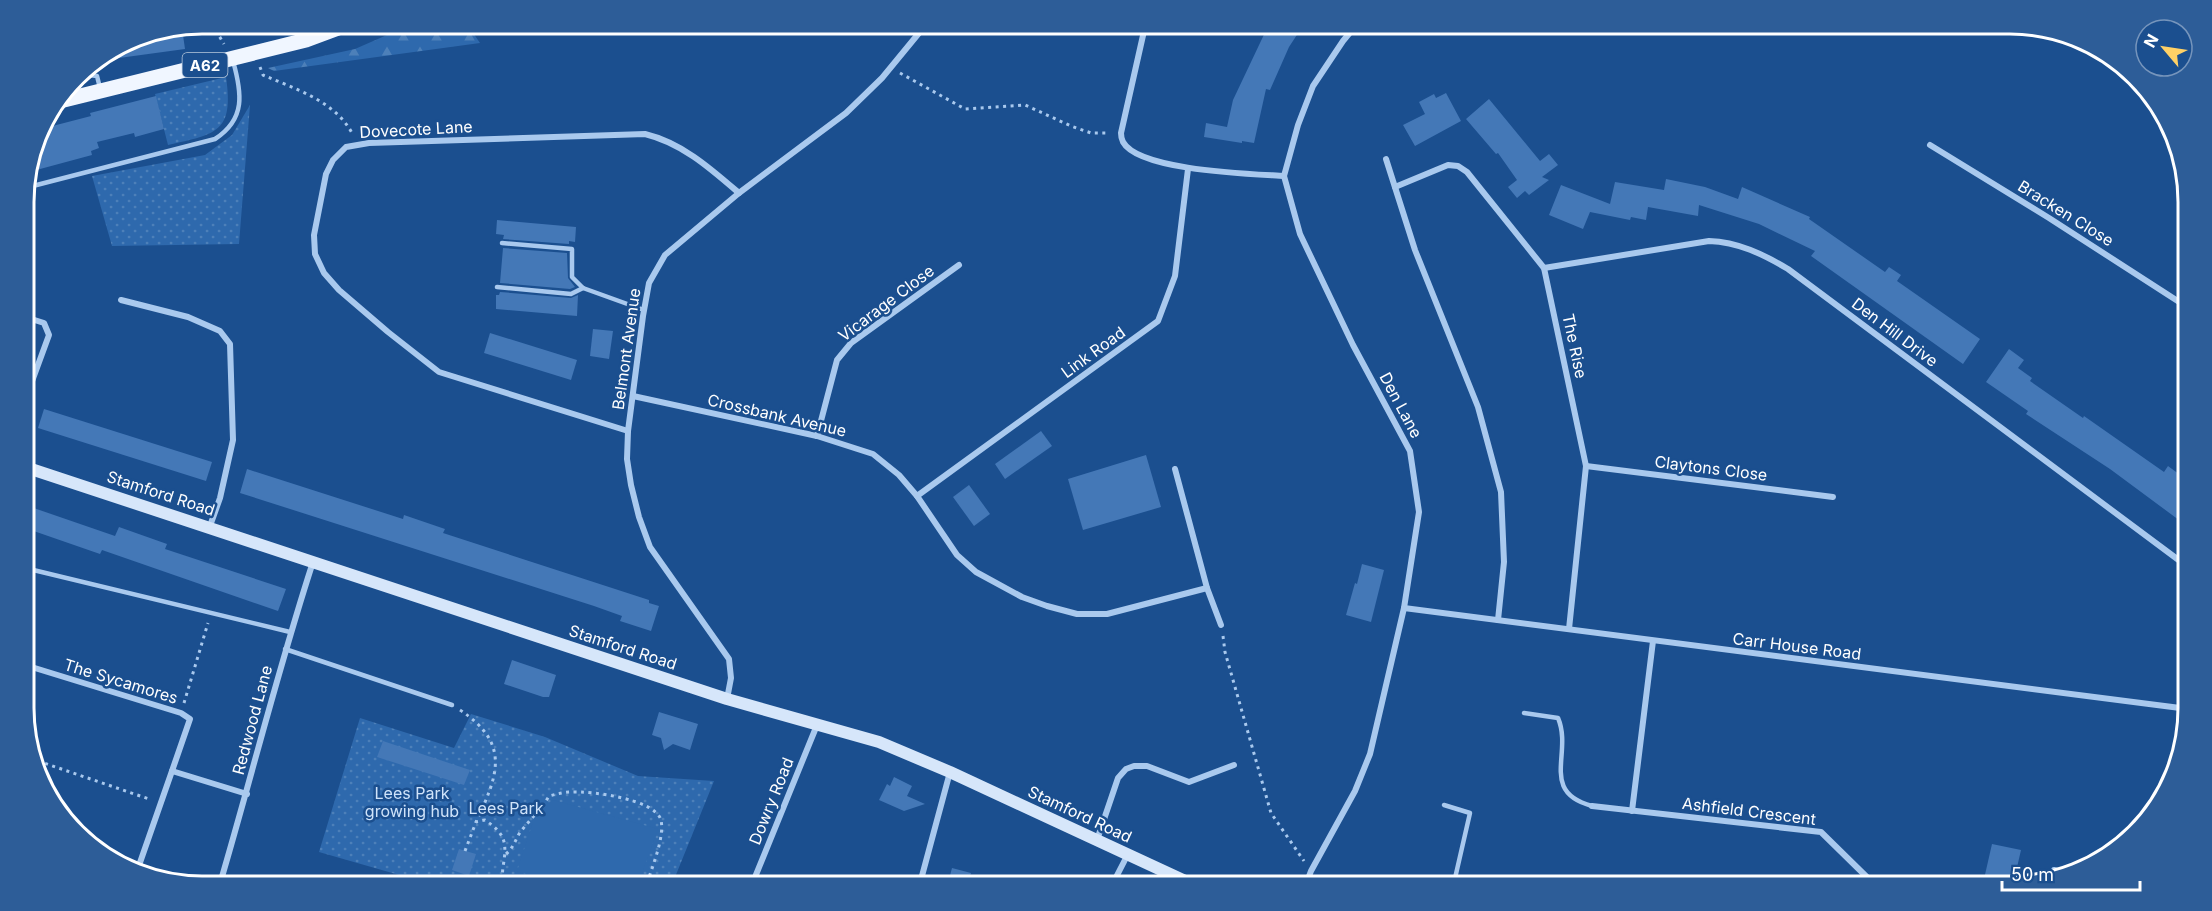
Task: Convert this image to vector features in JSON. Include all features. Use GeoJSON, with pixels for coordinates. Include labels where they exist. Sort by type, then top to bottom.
{"type":"FeatureCollection","features":[{"type":"Feature","properties":{"kind":"main road","name":"A62"},"geometry":{"type":"LineString","coordinates":[[71,98],[233,59],[320,35]]}},
{"type":"Feature","properties":{"kind":"street","name":"Belmont Avenue"},"geometry":{"type":"LineString","coordinates":[[727,699],[731,678],[729,659],[650,547],[631,485],[627,459],[628,431],[649,283],[665,255],[739,193],[846,113],[891,68],[916,35]]}},
{"type":"Feature","properties":{"kind":"street"},"geometry":{"type":"LineString","coordinates":[[1144,35],[1121,133],[1122,141],[1130,150],[1188,169],[1284,176],[1298,125],[1313,87],[1347,35]]}},
{"type":"Feature","properties":{"kind":"street","name":"Dovecote Lane"},"geometry":{"type":"LineString","coordinates":[[628,431],[439,372],[380,325],[324,273],[315,254],[314,235],[326,174],[333,160],[346,147],[357,144],[645,134],[664,139],[705,163],[739,193]]}},
{"type":"Feature","properties":{"kind":"street","name":"Bracken Close"},"geometry":{"type":"LineString","coordinates":[[1930,145],[2178,301]]}},
{"type":"Feature","properties":{"kind":"street"},"geometry":{"type":"LineString","coordinates":[[1386,159],[1415,250],[1478,407],[1501,492],[1504,562],[1498,620]]}},
{"type":"Feature","properties":{"kind":"street","name":"The Rise"},"geometry":{"type":"LineString","coordinates":[[1395,187],[1449,165],[1458,166],[1467,172],[1545,268],[1586,465],[1569,629]]}},
{"type":"Feature","properties":{"kind":"street","name":"Link Road"},"geometry":{"type":"LineString","coordinates":[[917,496],[1158,321],[1175,276],[1188,169]]}},
{"type":"Feature","properties":{"kind":"street","name":"Den Lane"},"geometry":{"type":"LineString","coordinates":[[1284,176],[1300,234],[1353,345],[1410,451],[1419,512],[1404,608],[1370,754],[1355,791],[1309,876]]}},
{"type":"Feature","properties":{"kind":"street","name":"Den Hill Drive"},"geometry":{"type":"LineString","coordinates":[[1545,268],[1709,241],[1726,242],[1767,257],[1788,269],[2178,560]]}},
{"type":"Feature","properties":{"kind":"street","name":"Vicarage Close"},"geometry":{"type":"LineString","coordinates":[[817,436],[837,360],[843,352],[851,343],[959,265]]}},
{"type":"Feature","properties":{"kind":"street"},"geometry":{"type":"LineString","coordinates":[[121,300],[188,317],[220,331],[230,344],[233,440],[220,498],[210,526]]}},
{"type":"Feature","properties":{"kind":"street"},"geometry":{"type":"LineString","coordinates":[[35,320],[44,323],[49,335],[35,374]]}},
{"type":"Feature","properties":{"kind":"street","name":"Crossbank Avenue"},"geometry":{"type":"LineString","coordinates":[[633,396],[817,436],[878,457],[899,475],[917,496],[957,555],[976,572],[1022,597],[1047,606],[1077,614],[1107,614],[1208,588]]}},
{"type":"Feature","properties":{"kind":"street","name":"Claytons Close"},"geometry":{"type":"LineString","coordinates":[[1586,465],[1833,497]]}},
{"type":"Feature","properties":{"kind":"street"},"geometry":{"type":"LineString","coordinates":[[1175,469],[1208,588],[1221,625]]}},
{"type":"Feature","properties":{"kind":"street","name":"Stamford Road"},"geometry":{"type":"LineString","coordinates":[[34,470],[210,526],[727,699],[879,742],[950,772],[1175,876]]}},
{"type":"Feature","properties":{"kind":"street","name":"Redwood Lane"},"geometry":{"type":"LineString","coordinates":[[222,876],[247,794],[290,632],[314,561]]}},
{"type":"Feature","properties":{"kind":"street","name":"Carr House Road"},"geometry":{"type":"LineString","coordinates":[[1404,608],[2178,708]]}},
{"type":"Feature","properties":{"kind":"street"},"geometry":{"type":"LineString","coordinates":[[1632,811],[1653,641]]}},
{"type":"Feature","properties":{"kind":"street","name":"The Sycamores"},"geometry":{"type":"LineString","coordinates":[[34,668],[181,713],[190,719],[172,771]]}},
{"type":"Feature","properties":{"kind":"street","name":"Dowry Road"},"geometry":{"type":"LineString","coordinates":[[755,876],[817,725]]}},
{"type":"Feature","properties":{"kind":"street"},"geometry":{"type":"LineString","coordinates":[[1097,840],[1118,778],[1126,769],[1134,766],[1147,766],[1189,782],[1234,765]]}},
{"type":"Feature","properties":{"kind":"street"},"geometry":{"type":"LineString","coordinates":[[139,864],[172,771],[247,794]]}},
{"type":"Feature","properties":{"kind":"street"},"geometry":{"type":"LineString","coordinates":[[922,876],[950,772]]}},
{"type":"Feature","properties":{"kind":"street","name":"Ashfield Crescent"},"geometry":{"type":"LineString","coordinates":[[1592,806],[1821,832],[1866,876]]}},
{"type":"Feature","properties":{"kind":"street"},"geometry":{"type":"LineString","coordinates":[[1117,876],[1128,854]]}},
{"type":"Feature","properties":{"kind":"lane"},"geometry":{"type":"LineString","coordinates":[[36,185],[215,139],[228,130],[238,113],[240,90],[233,59]]}},
{"type":"Feature","properties":{"kind":"lane"},"geometry":{"type":"LineString","coordinates":[[93,76],[96,76],[100,91]]}},
{"type":"Feature","properties":{"kind":"lane"},"geometry":{"type":"LineString","coordinates":[[502,243],[572,249],[572,278],[583,288],[644,310]]}},
{"type":"Feature","properties":{"kind":"lane"},"geometry":{"type":"LineString","coordinates":[[497,287],[572,294],[583,288]]}},
{"type":"Feature","properties":{"kind":"lane"},"geometry":{"type":"LineString","coordinates":[[34,570],[290,632]]}},
{"type":"Feature","properties":{"kind":"lane"},"geometry":{"type":"LineString","coordinates":[[285,650],[452,705]]}},
{"type":"Feature","properties":{"kind":"lane"},"geometry":{"type":"LineString","coordinates":[[1524,713],[1558,718],[1563,730],[1560,776],[1564,790],[1576,802],[1592,806]]}},
{"type":"Feature","properties":{"kind":"lane"},"geometry":{"type":"LineString","coordinates":[[1444,805],[1470,813],[1456,876]]}},
{"type":"Feature","properties":{"kind":"path"},"geometry":{"type":"LineString","coordinates":[[219,35],[233,59]]}},
{"type":"Feature","properties":{"kind":"path"},"geometry":{"type":"LineString","coordinates":[[259,65],[263,75],[323,102],[350,129],[357,144]]}},
{"type":"Feature","properties":{"kind":"path"},"geometry":{"type":"LineString","coordinates":[[891,68],[965,109],[1025,105],[1091,133],[1121,133]]}},
{"type":"Feature","properties":{"kind":"path"},"geometry":{"type":"LineString","coordinates":[[181,713],[211,613]]}},
{"type":"Feature","properties":{"kind":"path"},"geometry":{"type":"LineString","coordinates":[[1221,625],[1225,652],[1271,813],[1311,871]]}},
{"type":"Feature","properties":{"kind":"path"},"geometry":{"type":"LineString","coordinates":[[452,705],[473,720],[495,747],[495,774],[465,851]]}},
{"type":"Feature","properties":{"kind":"path"},"geometry":{"type":"LineString","coordinates":[[43,762],[161,802]]}},
{"type":"Feature","properties":{"kind":"path"},"geometry":{"type":"LineString","coordinates":[[506,854],[549,796],[588,792],[628,800],[654,809],[660,818],[662,829],[649,876]]}},
{"type":"Feature","properties":{"kind":"path"},"geometry":{"type":"LineString","coordinates":[[476,822],[485,820],[497,828],[505,840],[506,854],[503,876]]}},
{"type":"Feature","properties":{"kind":"green space"},"geometry":{"type":"Polygon","coordinates":[[[387,35],[475,35],[480,43],[274,71],[268,68],[355,49],[387,35]]]}},
{"type":"Feature","properties":{"kind":"green space"},"geometry":{"type":"Polygon","coordinates":[[[226,77],[228,95],[224,120],[210,133],[168,145],[155,94],[226,77]]]}},
{"type":"Feature","properties":{"kind":"green space"},"geometry":{"type":"Polygon","coordinates":[[[250,105],[239,244],[112,246],[92,176],[205,155],[232,135],[250,105]]]}},
{"type":"Feature","properties":{"kind":"green space","name":"Lees Park"},"geometry":{"type":"Polygon","coordinates":[[[471,714],[545,737],[638,776],[714,781],[675,876],[403,876],[319,852],[360,718],[454,748],[471,714]]]}},
{"type":"Feature","properties":{"kind":"green space"},"geometry":{"type":"Polygon","coordinates":[[[553,800],[658,829],[641,876],[532,876],[517,871],[532,825],[553,800]]]}},
{"type":"Feature","properties":{"kind":"building"},"geometry":{"type":"Polygon","coordinates":[[[1264,35],[1297,35],[1270,90],[1266,89],[1254,143],[1204,137],[1206,123],[1227,127],[1233,100],[1264,35]]]}},
{"type":"Feature","properties":{"kind":"building"},"geometry":{"type":"Polygon","coordinates":[[[183,36],[185,49],[117,58],[149,43],[183,36]]]}},
{"type":"Feature","properties":{"kind":"building"},"geometry":{"type":"Polygon","coordinates":[[[1446,93],[1461,121],[1415,146],[1403,125],[1425,114],[1419,102],[1434,94],[1436,98],[1446,93]]]}},
{"type":"Feature","properties":{"kind":"building"},"geometry":{"type":"Polygon","coordinates":[[[156,96],[164,129],[135,137],[134,133],[97,142],[99,148],[91,151],[92,155],[38,170],[43,149],[53,126],[91,116],[90,113],[156,96]]]}},
{"type":"Feature","properties":{"kind":"building"},"geometry":{"type":"Polygon","coordinates":[[[1489,99],[1540,161],[1549,154],[1558,165],[1542,177],[1549,180],[1529,195],[1525,191],[1517,198],[1508,187],[1517,180],[1498,153],[1496,154],[1466,119],[1489,99]]]}},
{"type":"Feature","properties":{"kind":"building"},"geometry":{"type":"Polygon","coordinates":[[[1666,179],[1705,187],[1738,199],[1742,187],[1810,217],[1809,219],[1885,272],[1889,267],[1901,275],[1897,281],[1980,339],[1963,364],[1811,256],[1815,251],[1759,224],[1699,205],[1698,216],[1648,207],[1646,220],[1631,217],[1630,220],[1590,212],[1583,229],[1549,215],[1561,185],[1610,204],[1615,182],[1664,190],[1666,179]]]}},
{"type":"Feature","properties":{"kind":"building"},"geometry":{"type":"Polygon","coordinates":[[[497,220],[576,227],[575,242],[569,241],[569,244],[503,239],[504,235],[496,234],[497,220]]]}},
{"type":"Feature","properties":{"kind":"building"},"geometry":{"type":"Polygon","coordinates":[[[503,248],[567,253],[568,278],[575,287],[570,289],[500,283],[503,248]]]}},
{"type":"Feature","properties":{"kind":"building"},"geometry":{"type":"Polygon","coordinates":[[[500,292],[571,298],[578,295],[577,316],[496,309],[496,295],[500,292]]]}},
{"type":"Feature","properties":{"kind":"building"},"geometry":{"type":"Polygon","coordinates":[[[593,329],[613,331],[609,359],[590,356],[593,329]]]}},
{"type":"Feature","properties":{"kind":"building"},"geometry":{"type":"Polygon","coordinates":[[[490,333],[577,360],[571,380],[484,353],[490,333]]]}},
{"type":"Feature","properties":{"kind":"building"},"geometry":{"type":"Polygon","coordinates":[[[2009,349],[2024,360],[2018,368],[2032,378],[2030,381],[2164,472],[2168,466],[2178,473],[2178,519],[2110,469],[2026,414],[2028,411],[1986,382],[2009,349]]]}},
{"type":"Feature","properties":{"kind":"building"},"geometry":{"type":"Polygon","coordinates":[[[44,409],[212,462],[206,481],[38,428],[44,409]]]}},
{"type":"Feature","properties":{"kind":"building"},"geometry":{"type":"Polygon","coordinates":[[[1041,431],[1052,446],[1005,479],[995,464],[1041,431]]]}},
{"type":"Feature","properties":{"kind":"building"},"geometry":{"type":"Polygon","coordinates":[[[1146,455],[1161,507],[1083,530],[1068,479],[1146,455]]]}},
{"type":"Feature","properties":{"kind":"building"},"geometry":{"type":"Polygon","coordinates":[[[247,469],[403,519],[404,515],[445,529],[443,533],[649,600],[649,603],[659,606],[651,631],[620,621],[622,616],[594,606],[240,493],[247,469]]]}},
{"type":"Feature","properties":{"kind":"building"},"geometry":{"type":"Polygon","coordinates":[[[969,485],[990,514],[974,526],[953,497],[969,485]]]}},
{"type":"Feature","properties":{"kind":"building"},"geometry":{"type":"Polygon","coordinates":[[[34,508],[115,536],[119,527],[167,544],[165,549],[286,589],[278,611],[102,550],[100,554],[34,531],[34,508]]]}},
{"type":"Feature","properties":{"kind":"building"},"geometry":{"type":"Polygon","coordinates":[[[1362,564],[1384,570],[1371,622],[1346,615],[1362,564]]]}},
{"type":"Feature","properties":{"kind":"building"},"geometry":{"type":"Polygon","coordinates":[[[512,660],[556,675],[549,697],[504,684],[512,660]]]}},
{"type":"Feature","properties":{"kind":"building"},"geometry":{"type":"Polygon","coordinates":[[[659,712],[698,724],[690,750],[673,744],[664,750],[661,738],[652,735],[659,712]]]}},
{"type":"Feature","properties":{"kind":"building"},"geometry":{"type":"Polygon","coordinates":[[[383,741],[470,770],[464,785],[377,757],[383,741]]]}},
{"type":"Feature","properties":{"kind":"building"},"geometry":{"type":"Polygon","coordinates":[[[894,777],[912,786],[907,796],[925,804],[904,811],[879,800],[887,784],[890,786],[894,777]]]}},
{"type":"Feature","properties":{"kind":"building"},"geometry":{"type":"Polygon","coordinates":[[[1992,844],[2021,850],[2015,876],[1985,876],[1992,844]]]}},
{"type":"Feature","properties":{"kind":"building"},"geometry":{"type":"Polygon","coordinates":[[[459,849],[476,854],[469,876],[452,870],[459,849]]]}},
{"type":"Feature","properties":{"kind":"building"},"geometry":{"type":"Polygon","coordinates":[[[952,868],[971,873],[970,876],[950,876],[952,868]]]}},
{"type":"Feature","properties":{"kind":"park label","name":"Lees Park growing hub"},"geometry":{"type":"Point","coordinates":[412,802]}}]}
